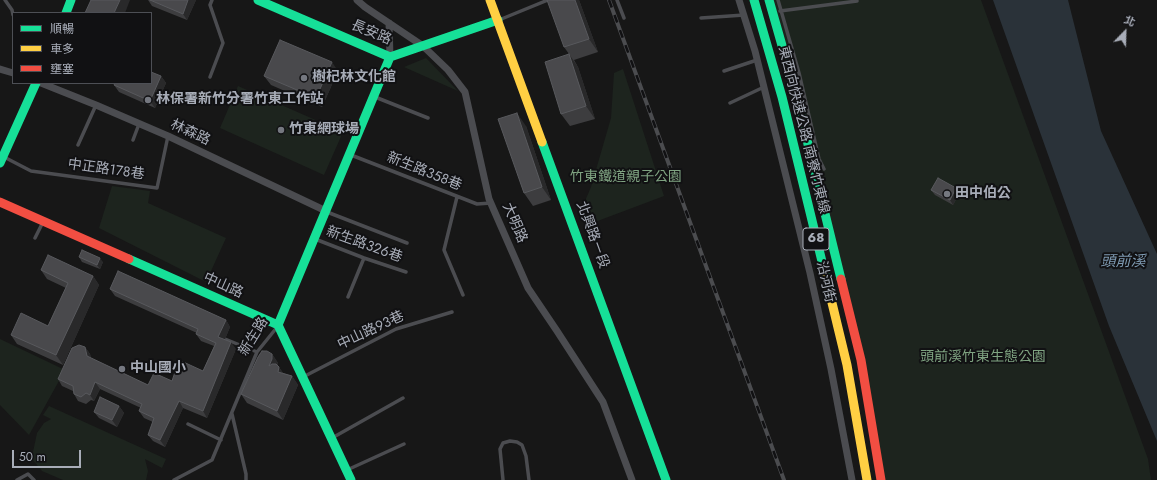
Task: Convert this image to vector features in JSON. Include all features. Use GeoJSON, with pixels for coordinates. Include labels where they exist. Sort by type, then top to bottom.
{"type":"FeatureCollection","features":[{"type":"Feature","properties":{"kind":"main road"},"geometry":{"type":"LineString","coordinates":[[66,12],[71,0]]}},
{"type":"Feature","properties":{"kind":"main road","name":"長安路"},"geometry":{"type":"LineString","coordinates":[[258,0],[390,57],[498,20]]}},
{"type":"Feature","properties":{"kind":"main road","name":"北興路ㄧ段"},"geometry":{"type":"LineString","coordinates":[[490,0],[666,480]]}},
{"type":"Feature","properties":{"kind":"main road","name":"東西向快速公路 南寮竹東線"},"geometry":{"type":"LineString","coordinates":[[753,0],[782,96],[847,365],[867,480]]}},
{"type":"Feature","properties":{"kind":"main road","name":"東西向快速公路 南寮竹東線"},"geometry":{"type":"LineString","coordinates":[[769,0],[795,91],[861,360],[881,480]]}},
{"type":"Feature","properties":{"kind":"main road","name":"新生路"},"geometry":{"type":"LineString","coordinates":[[278,325],[390,57]]}},
{"type":"Feature","properties":{"kind":"main road"},"geometry":{"type":"LineString","coordinates":[[2,160],[36,84]]}},
{"type":"Feature","properties":{"kind":"main road","name":"中山路"},"geometry":{"type":"LineString","coordinates":[[0,202],[278,325]]}},
{"type":"Feature","properties":{"kind":"main road"},"geometry":{"type":"LineString","coordinates":[[278,325],[351,480]]}},
{"type":"Feature","properties":{"kind":"street","name":"大明路"},"geometry":{"type":"LineString","coordinates":[[357,0],[364,7],[423,46],[448,70],[465,92],[491,203],[528,288],[603,402],[632,480]]}},
{"type":"Feature","properties":{"kind":"street","name":"沿河街"},"geometry":{"type":"LineString","coordinates":[[739,0],[757,60],[810,273],[831,369],[852,480]]}},
{"type":"Feature","properties":{"kind":"street","name":"新生路"},"geometry":{"type":"LineString","coordinates":[[389,23],[390,57]]}},
{"type":"Feature","properties":{"kind":"street"},"geometry":{"type":"LineString","coordinates":[[0,69],[12,73]]}},
{"type":"Feature","properties":{"kind":"street","name":"林森路"},"geometry":{"type":"LineString","coordinates":[[44,84],[168,136],[326,211]]}},
{"type":"Feature","properties":{"kind":"lane"},"geometry":{"type":"LineString","coordinates":[[5,0],[12,12]]}},
{"type":"Feature","properties":{"kind":"lane"},"geometry":{"type":"LineString","coordinates":[[210,77],[224,43],[210,5],[212,0]]}},
{"type":"Feature","properties":{"kind":"lane"},"geometry":{"type":"LineString","coordinates":[[498,20],[548,0]]}},
{"type":"Feature","properties":{"kind":"lane"},"geometry":{"type":"LineString","coordinates":[[617,0],[624,18]]}},
{"type":"Feature","properties":{"kind":"lane"},"geometry":{"type":"LineString","coordinates":[[753,0],[762,7]]}},
{"type":"Feature","properties":{"kind":"lane"},"geometry":{"type":"LineString","coordinates":[[778,0],[799,73],[819,158],[824,169]]}},
{"type":"Feature","properties":{"kind":"lane"},"geometry":{"type":"LineString","coordinates":[[766,10],[781,11],[857,1]]}},
{"type":"Feature","properties":{"kind":"lane"},"geometry":{"type":"LineString","coordinates":[[701,18],[744,15]]}},
{"type":"Feature","properties":{"kind":"lane"},"geometry":{"type":"LineString","coordinates":[[724,71],[757,60]]}},
{"type":"Feature","properties":{"kind":"lane"},"geometry":{"type":"LineString","coordinates":[[730,103],[764,87]]}},
{"type":"Feature","properties":{"kind":"lane"},"geometry":{"type":"LineString","coordinates":[[374,97],[428,118]]}},
{"type":"Feature","properties":{"kind":"lane"},"geometry":{"type":"LineString","coordinates":[[78,145],[96,105]]}},
{"type":"Feature","properties":{"kind":"lane"},"geometry":{"type":"LineString","coordinates":[[133,140],[139,124]]}},
{"type":"Feature","properties":{"kind":"lane","name":"中正路178巷"},"geometry":{"type":"LineString","coordinates":[[2,160],[31,171],[157,188],[168,136]]}},
{"type":"Feature","properties":{"kind":"lane","name":"新生路358巷"},"geometry":{"type":"LineString","coordinates":[[350,154],[477,204],[491,203]]}},
{"type":"Feature","properties":{"kind":"lane"},"geometry":{"type":"LineString","coordinates":[[457,197],[444,250],[462,294]]}},
{"type":"Feature","properties":{"kind":"lane"},"geometry":{"type":"LineString","coordinates":[[326,211],[407,243]]}},
{"type":"Feature","properties":{"kind":"lane"},"geometry":{"type":"LineString","coordinates":[[35,238],[43,221]]}},
{"type":"Feature","properties":{"kind":"lane","name":"新生路326巷"},"geometry":{"type":"LineString","coordinates":[[314,239],[406,272]]}},
{"type":"Feature","properties":{"kind":"lane"},"geometry":{"type":"LineString","coordinates":[[348,297],[364,258]]}},
{"type":"Feature","properties":{"kind":"lane","name":"中山路93巷"},"geometry":{"type":"LineString","coordinates":[[302,377],[396,329],[452,312]]}},
{"type":"Feature","properties":{"kind":"lane","name":"新生路"},"geometry":{"type":"LineString","coordinates":[[174,480],[212,460],[258,352],[278,325]]}},
{"type":"Feature","properties":{"kind":"lane"},"geometry":{"type":"LineString","coordinates":[[225,339],[258,352]]}},
{"type":"Feature","properties":{"kind":"lane"},"geometry":{"type":"LineString","coordinates":[[331,438],[403,398]]}},
{"type":"Feature","properties":{"kind":"lane"},"geometry":{"type":"LineString","coordinates":[[232,413],[246,474],[246,480]]}},
{"type":"Feature","properties":{"kind":"lane"},"geometry":{"type":"LineString","coordinates":[[188,424],[221,440]]}},
{"type":"Feature","properties":{"kind":"lane"},"geometry":{"type":"LineString","coordinates":[[503,480],[500,449],[503,443],[510,441],[517,442],[522,445],[526,456],[529,480]]}},
{"type":"Feature","properties":{"kind":"lane"},"geometry":{"type":"LineString","coordinates":[[346,470],[404,444]]}},
{"type":"Feature","properties":{"kind":"lane"},"geometry":{"type":"LineString","coordinates":[[17,480],[28,474],[34,480]]}},
{"type":"Feature","properties":{"kind":"green space","name":"頭前溪竹東生態公園"},"geometry":{"type":"Polygon","coordinates":[[[765,0],[981,0],[1148,459],[1151,480],[883,480],[862,370],[765,0]]]}},
{"type":"Feature","properties":{"kind":"green space"},"geometry":{"type":"Polygon","coordinates":[[[426,58],[458,91],[404,67],[426,58]]]}},
{"type":"Feature","properties":{"kind":"green space","name":"竹東鐵道親子公園"},"geometry":{"type":"Polygon","coordinates":[[[623,69],[664,196],[587,225],[582,208],[591,187],[611,118],[614,73],[623,69]]]}},
{"type":"Feature","properties":{"kind":"green space","name":"竹東網球場"},"geometry":{"type":"Polygon","coordinates":[[[238,86],[343,132],[324,175],[220,128],[238,86]]]}},
{"type":"Feature","properties":{"kind":"green space"},"geometry":{"type":"Polygon","coordinates":[[[112,186],[150,191],[148,203],[226,238],[206,282],[99,228],[112,186]]]}},
{"type":"Feature","properties":{"kind":"green space"},"geometry":{"type":"Polygon","coordinates":[[[0,339],[65,370],[29,435],[0,405],[0,339]]]}},
{"type":"Feature","properties":{"kind":"green space"},"geometry":{"type":"Polygon","coordinates":[[[49,406],[166,459],[162,468],[145,459],[148,471],[146,480],[63,480],[42,471],[33,460],[33,452],[37,433],[44,423],[51,419],[43,415],[49,406]]]}},
{"type":"Feature","properties":{"kind":"water","name":"頭前溪"},"geometry":{"type":"Polygon","coordinates":[[[993,0],[1068,0],[1101,131],[1157,254],[1157,441],[1109,326],[993,0]]]}},
{"type":"Feature","properties":{"kind":"building"},"geometry":{"type":"Polygon","coordinates":[[[91,0],[120,0],[114,12],[85,12],[91,0]]]}},
{"type":"Feature","properties":{"kind":"building"},"geometry":{"type":"Polygon","coordinates":[[[150,0],[188,0],[183,14],[150,0]]]}},
{"type":"Feature","properties":{"kind":"building"},"geometry":{"type":"Polygon","coordinates":[[[547,0],[575,0],[589,39],[564,47],[547,0]]]}},
{"type":"Feature","properties":{"kind":"building","name":"樹杞林文化館"},"geometry":{"type":"Polygon","coordinates":[[[280,40],[332,62],[316,98],[264,76],[280,40]]]}},
{"type":"Feature","properties":{"kind":"building"},"geometry":{"type":"Polygon","coordinates":[[[569,54],[586,106],[561,114],[545,62],[569,54]]]}},
{"type":"Feature","properties":{"kind":"building"},"geometry":{"type":"Polygon","coordinates":[[[152,72],[161,76],[150,101],[114,85],[152,84],[152,72]]]}},
{"type":"Feature","properties":{"kind":"building"},"geometry":{"type":"Polygon","coordinates":[[[517,113],[542,187],[524,193],[498,119],[517,113]]]}},
{"type":"Feature","properties":{"kind":"building","name":"田中伯公"},"geometry":{"type":"Polygon","coordinates":[[[938,178],[956,188],[950,200],[931,190],[938,178]]]}},
{"type":"Feature","properties":{"kind":"building"},"geometry":{"type":"Polygon","coordinates":[[[82,250],[100,258],[97,265],[79,257],[82,250]]]}},
{"type":"Feature","properties":{"kind":"building"},"geometry":{"type":"Polygon","coordinates":[[[48,255],[93,276],[56,355],[11,335],[21,313],[48,326],[68,283],[41,270],[48,255]]]}},
{"type":"Feature","properties":{"kind":"building"},"geometry":{"type":"Polygon","coordinates":[[[118,271],[226,320],[218,337],[231,342],[203,411],[179,401],[160,440],[148,435],[154,418],[139,411],[142,404],[95,382],[90,395],[86,393],[81,397],[74,394],[73,386],[58,379],[72,348],[79,345],[85,347],[87,356],[148,385],[154,373],[172,381],[179,360],[203,371],[216,343],[196,334],[198,329],[110,289],[118,271]]]}},
{"type":"Feature","properties":{"kind":"building"},"geometry":{"type":"Polygon","coordinates":[[[262,351],[267,351],[272,354],[272,359],[269,366],[276,364],[279,367],[278,372],[292,376],[277,411],[241,394],[262,351]]]}},
{"type":"Feature","properties":{"kind":"building"},"geometry":{"type":"Polygon","coordinates":[[[100,397],[119,406],[112,420],[94,412],[100,397]]]}},
{"type":"Feature","properties":{"kind":"railway"},"geometry":{"type":"LineString","coordinates":[[609,0],[784,480]]}},
{"type":"Feature","properties":{"kind":"traffic: fast"},"geometry":{"type":"LineString","coordinates":[[66,12],[71,0]]}},
{"type":"Feature","properties":{"kind":"traffic: fast"},"geometry":{"type":"LineString","coordinates":[[258,0],[390,57],[498,20]]}},
{"type":"Feature","properties":{"kind":"traffic: fast"},"geometry":{"type":"LineString","coordinates":[[754,0],[782,97],[826,278]]}},
{"type":"Feature","properties":{"kind":"traffic: fast"},"geometry":{"type":"LineString","coordinates":[[769,0],[795,91],[841,279]]}},
{"type":"Feature","properties":{"kind":"traffic: fast"},"geometry":{"type":"LineString","coordinates":[[278,325],[390,57]]}},
{"type":"Feature","properties":{"kind":"traffic: fast"},"geometry":{"type":"LineString","coordinates":[[0,163],[36,84]]}},
{"type":"Feature","properties":{"kind":"traffic: fast"},"geometry":{"type":"LineString","coordinates":[[542,142],[666,480]]}},
{"type":"Feature","properties":{"kind":"traffic: fast"},"geometry":{"type":"LineString","coordinates":[[129,259],[278,325],[351,480]]}},
{"type":"Feature","properties":{"kind":"traffic: slow"},"geometry":{"type":"LineString","coordinates":[[490,0],[542,142]]}},
{"type":"Feature","properties":{"kind":"traffic: slow"},"geometry":{"type":"LineString","coordinates":[[826,278],[847,365],[867,480]]}},
{"type":"Feature","properties":{"kind":"traffic: jam"},"geometry":{"type":"LineString","coordinates":[[0,202],[129,259]]}},
{"type":"Feature","properties":{"kind":"traffic: jam"},"geometry":{"type":"LineString","coordinates":[[841,279],[861,360],[881,480]]}},
{"type":"Feature","properties":{"kind":"place","name":"樹杞林文化館"},"geometry":{"type":"Point","coordinates":[304,78]}},
{"type":"Feature","properties":{"kind":"place","name":"林保署新竹分署竹東工作站"},"geometry":{"type":"Point","coordinates":[148,100]}},
{"type":"Feature","properties":{"kind":"place","name":"竹東網球場"},"geometry":{"type":"Point","coordinates":[281,130]}},
{"type":"Feature","properties":{"kind":"place","name":"田中伯公"},"geometry":{"type":"Point","coordinates":[947,194]}},
{"type":"Feature","properties":{"kind":"place","name":"中山國小"},"geometry":{"type":"Point","coordinates":[122,369]}}]}
